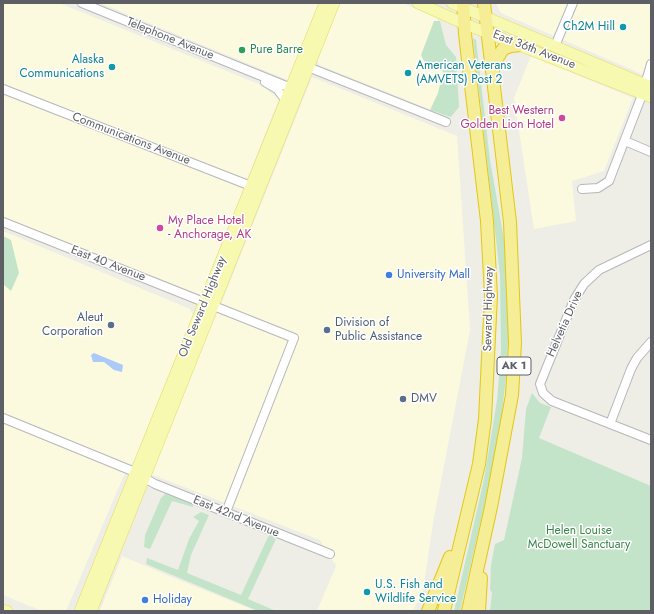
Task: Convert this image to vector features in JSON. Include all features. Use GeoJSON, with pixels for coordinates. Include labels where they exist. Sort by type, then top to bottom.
{"type":"FeatureCollection","features":[{"type":"Feature","properties":{"kind":"highway","name":"Seward Highway"},"geometry":{"type":"LineString","coordinates":[[468,611],[491,507],[512,395],[515,342],[510,222],[484,3]]}},
{"type":"Feature","properties":{"kind":"highway","name":"Seward Highway"},"geometry":{"type":"LineString","coordinates":[[444,611],[479,464],[485,419],[492,296],[487,221],[464,24],[459,5]]}},
{"type":"Feature","properties":{"kind":"highway"},"geometry":{"type":"LineString","coordinates":[[492,73],[498,57],[503,49],[510,46],[521,45]]}},
{"type":"Feature","properties":{"kind":"highway"},"geometry":{"type":"LineString","coordinates":[[428,611],[447,566],[479,464]]}},
{"type":"Feature","properties":{"kind":"highway"},"geometry":{"type":"LineString","coordinates":[[479,611],[480,587],[491,507]]}},
{"type":"Feature","properties":{"kind":"main road","name":"Old Seward Highway"},"geometry":{"type":"LineString","coordinates":[[80,611],[140,474],[209,303],[255,188],[291,88],[325,3]]}},
{"type":"Feature","properties":{"kind":"main road","name":"Old Seward Highway"},"geometry":{"type":"LineString","coordinates":[[255,188],[283,128],[334,3]]}},
{"type":"Feature","properties":{"kind":"main road","name":"East 36th Avenue"},"geometry":{"type":"LineString","coordinates":[[418,3],[464,24],[647,90]]}},
{"type":"Feature","properties":{"kind":"main road","name":"East 36th Avenue"},"geometry":{"type":"LineString","coordinates":[[459,5],[485,18],[555,46],[647,90]]}},
{"type":"Feature","properties":{"kind":"main road"},"geometry":{"type":"LineString","coordinates":[[283,128],[292,97],[291,88]]}},
{"type":"Feature","properties":{"kind":"main road","name":"Old Seward Highway"},"geometry":{"type":"LineString","coordinates":[[91,611],[140,474]]}},
{"type":"Feature","properties":{"kind":"main road"},"geometry":{"type":"LineString","coordinates":[[3,610],[7,611]]}},
{"type":"Feature","properties":{"kind":"street","name":"Telephone Avenue"},"geometry":{"type":"LineString","coordinates":[[82,3],[291,88]]}},
{"type":"Feature","properties":{"kind":"street"},"geometry":{"type":"LineString","coordinates":[[555,46],[573,3]]}},
{"type":"Feature","properties":{"kind":"street"},"geometry":{"type":"LineString","coordinates":[[582,189],[598,188],[606,183],[647,90],[651,64]]}},
{"type":"Feature","properties":{"kind":"street"},"geometry":{"type":"LineString","coordinates":[[308,67],[446,122]]}},
{"type":"Feature","properties":{"kind":"street","name":"Telephone Avenue"},"geometry":{"type":"LineString","coordinates":[[257,75],[277,89],[284,98],[285,105]]}},
{"type":"Feature","properties":{"kind":"street","name":"Communications Avenue"},"geometry":{"type":"LineString","coordinates":[[3,88],[255,188]]}},
{"type":"Feature","properties":{"kind":"street"},"geometry":{"type":"LineString","coordinates":[[625,141],[651,152]]}},
{"type":"Feature","properties":{"kind":"street","name":"East 40 Avenue"},"geometry":{"type":"LineString","coordinates":[[3,222],[294,338],[226,512]]}},
{"type":"Feature","properties":{"kind":"street","name":"Helvetia Drive"},"geometry":{"type":"LineString","coordinates":[[610,424],[552,400],[543,393],[540,384],[541,379],[578,292],[599,270],[651,245]]}},
{"type":"Feature","properties":{"kind":"street"},"geometry":{"type":"LineString","coordinates":[[651,342],[631,369],[610,424],[651,440]]}},
{"type":"Feature","properties":{"kind":"street","name":"East 42nd Avenue"},"geometry":{"type":"LineString","coordinates":[[3,418],[140,474],[155,484],[330,554]]}},
{"type":"Feature","properties":{"kind":"shaded area"},"geometry":{"type":"Polygon","coordinates":[[[3,3],[59,3],[261,85],[279,99],[201,295],[3,217],[3,3]]]}},
{"type":"Feature","properties":{"kind":"shaded area"},"geometry":{"type":"Polygon","coordinates":[[[100,3],[319,3],[288,80],[100,3]]]}},
{"type":"Feature","properties":{"kind":"shaded area"},"geometry":{"type":"Polygon","coordinates":[[[338,3],[402,3],[437,18],[446,67],[439,113],[319,65],[318,60],[338,3]]]}},
{"type":"Feature","properties":{"kind":"shaded area"},"geometry":{"type":"Polygon","coordinates":[[[496,3],[651,3],[651,78],[501,13],[496,3]]]}},
{"type":"Feature","properties":{"kind":"shaded area"},"geometry":{"type":"Polygon","coordinates":[[[531,56],[633,98],[604,171],[572,181],[576,221],[534,229],[514,98],[531,56]]]}},
{"type":"Feature","properties":{"kind":"shaded area"},"geometry":{"type":"Polygon","coordinates":[[[312,77],[457,136],[470,330],[433,523],[423,590],[413,611],[317,611],[336,566],[320,540],[148,473],[223,299],[312,77]]]}},
{"type":"Feature","properties":{"kind":"shaded area"},"geometry":{"type":"Polygon","coordinates":[[[3,231],[190,309],[193,315],[134,461],[124,475],[66,611],[42,611],[3,595],[3,231]]]}},
{"type":"Feature","properties":{"kind":"shaded area"},"geometry":{"type":"Polygon","coordinates":[[[122,556],[174,578],[256,611],[100,611],[122,556]]]}},
{"type":"Feature","properties":{"kind":"green space"},"geometry":{"type":"Polygon","coordinates":[[[434,21],[440,21],[446,45],[456,57],[459,107],[451,117],[430,110],[438,93],[443,71],[427,67],[421,55],[434,21]]]}},
{"type":"Feature","properties":{"kind":"green space"},"geometry":{"type":"Polygon","coordinates":[[[473,38],[476,40],[490,160],[508,262],[509,323],[506,376],[499,442],[460,611],[454,611],[484,479],[497,400],[501,351],[500,275],[473,38]]]}},
{"type":"Feature","properties":{"kind":"green space"},"geometry":{"type":"Polygon","coordinates":[[[3,236],[11,240],[19,273],[11,291],[3,284],[3,236]]]}},
{"type":"Feature","properties":{"kind":"green space","name":"Helen Louise McDowell Sanctuary"},"geometry":{"type":"Polygon","coordinates":[[[532,393],[540,403],[551,407],[539,438],[651,486],[651,611],[490,611],[492,593],[490,590],[491,565],[495,544],[504,540],[522,458],[526,409],[532,393]]]}},
{"type":"Feature","properties":{"kind":"green space"},"geometry":{"type":"Polygon","coordinates":[[[167,492],[193,501],[193,507],[172,501],[150,549],[144,547],[145,535],[161,498],[167,492]]]}},
{"type":"Feature","properties":{"kind":"green space"},"geometry":{"type":"Polygon","coordinates":[[[201,512],[209,515],[191,555],[187,573],[241,595],[269,535],[276,539],[248,599],[276,611],[258,611],[146,564],[147,558],[178,570],[189,539],[199,521],[193,517],[201,512]]]}},
{"type":"Feature","properties":{"kind":"water"},"geometry":{"type":"Polygon","coordinates":[[[94,353],[123,365],[122,372],[114,370],[104,362],[93,362],[91,355],[94,353]]]}},
{"type":"Feature","properties":{"kind":"place","name":"Ch2M Hill"},"geometry":{"type":"Point","coordinates":[623,27]}},
{"type":"Feature","properties":{"kind":"place","name":"Pure Barre"},"geometry":{"type":"Point","coordinates":[242,50]}},
{"type":"Feature","properties":{"kind":"place","name":"Alaska Communications"},"geometry":{"type":"Point","coordinates":[112,67]}},
{"type":"Feature","properties":{"kind":"place","name":"American Veterans (AMVETS) Post 2"},"geometry":{"type":"Point","coordinates":[408,73]}},
{"type":"Feature","properties":{"kind":"place","name":"Best Western Golden Lion Hotel"},"geometry":{"type":"Point","coordinates":[562,118]}},
{"type":"Feature","properties":{"kind":"place","name":"My Place Hotel - Anchorage, AK"},"geometry":{"type":"Point","coordinates":[160,228]}},
{"type":"Feature","properties":{"kind":"place","name":"University Mall"},"geometry":{"type":"Point","coordinates":[389,275]}},
{"type":"Feature","properties":{"kind":"place","name":"Aleut Corporation"},"geometry":{"type":"Point","coordinates":[111,325]}},
{"type":"Feature","properties":{"kind":"place","name":"Division of Public Assistance"},"geometry":{"type":"Point","coordinates":[327,330]}},
{"type":"Feature","properties":{"kind":"place","name":"DMV"},"geometry":{"type":"Point","coordinates":[403,399]}},
{"type":"Feature","properties":{"kind":"place","name":"U.S. Fish and Wildlife Service"},"geometry":{"type":"Point","coordinates":[367,592]}},
{"type":"Feature","properties":{"kind":"place","name":"Holiday"},"geometry":{"type":"Point","coordinates":[145,600]}}]}
